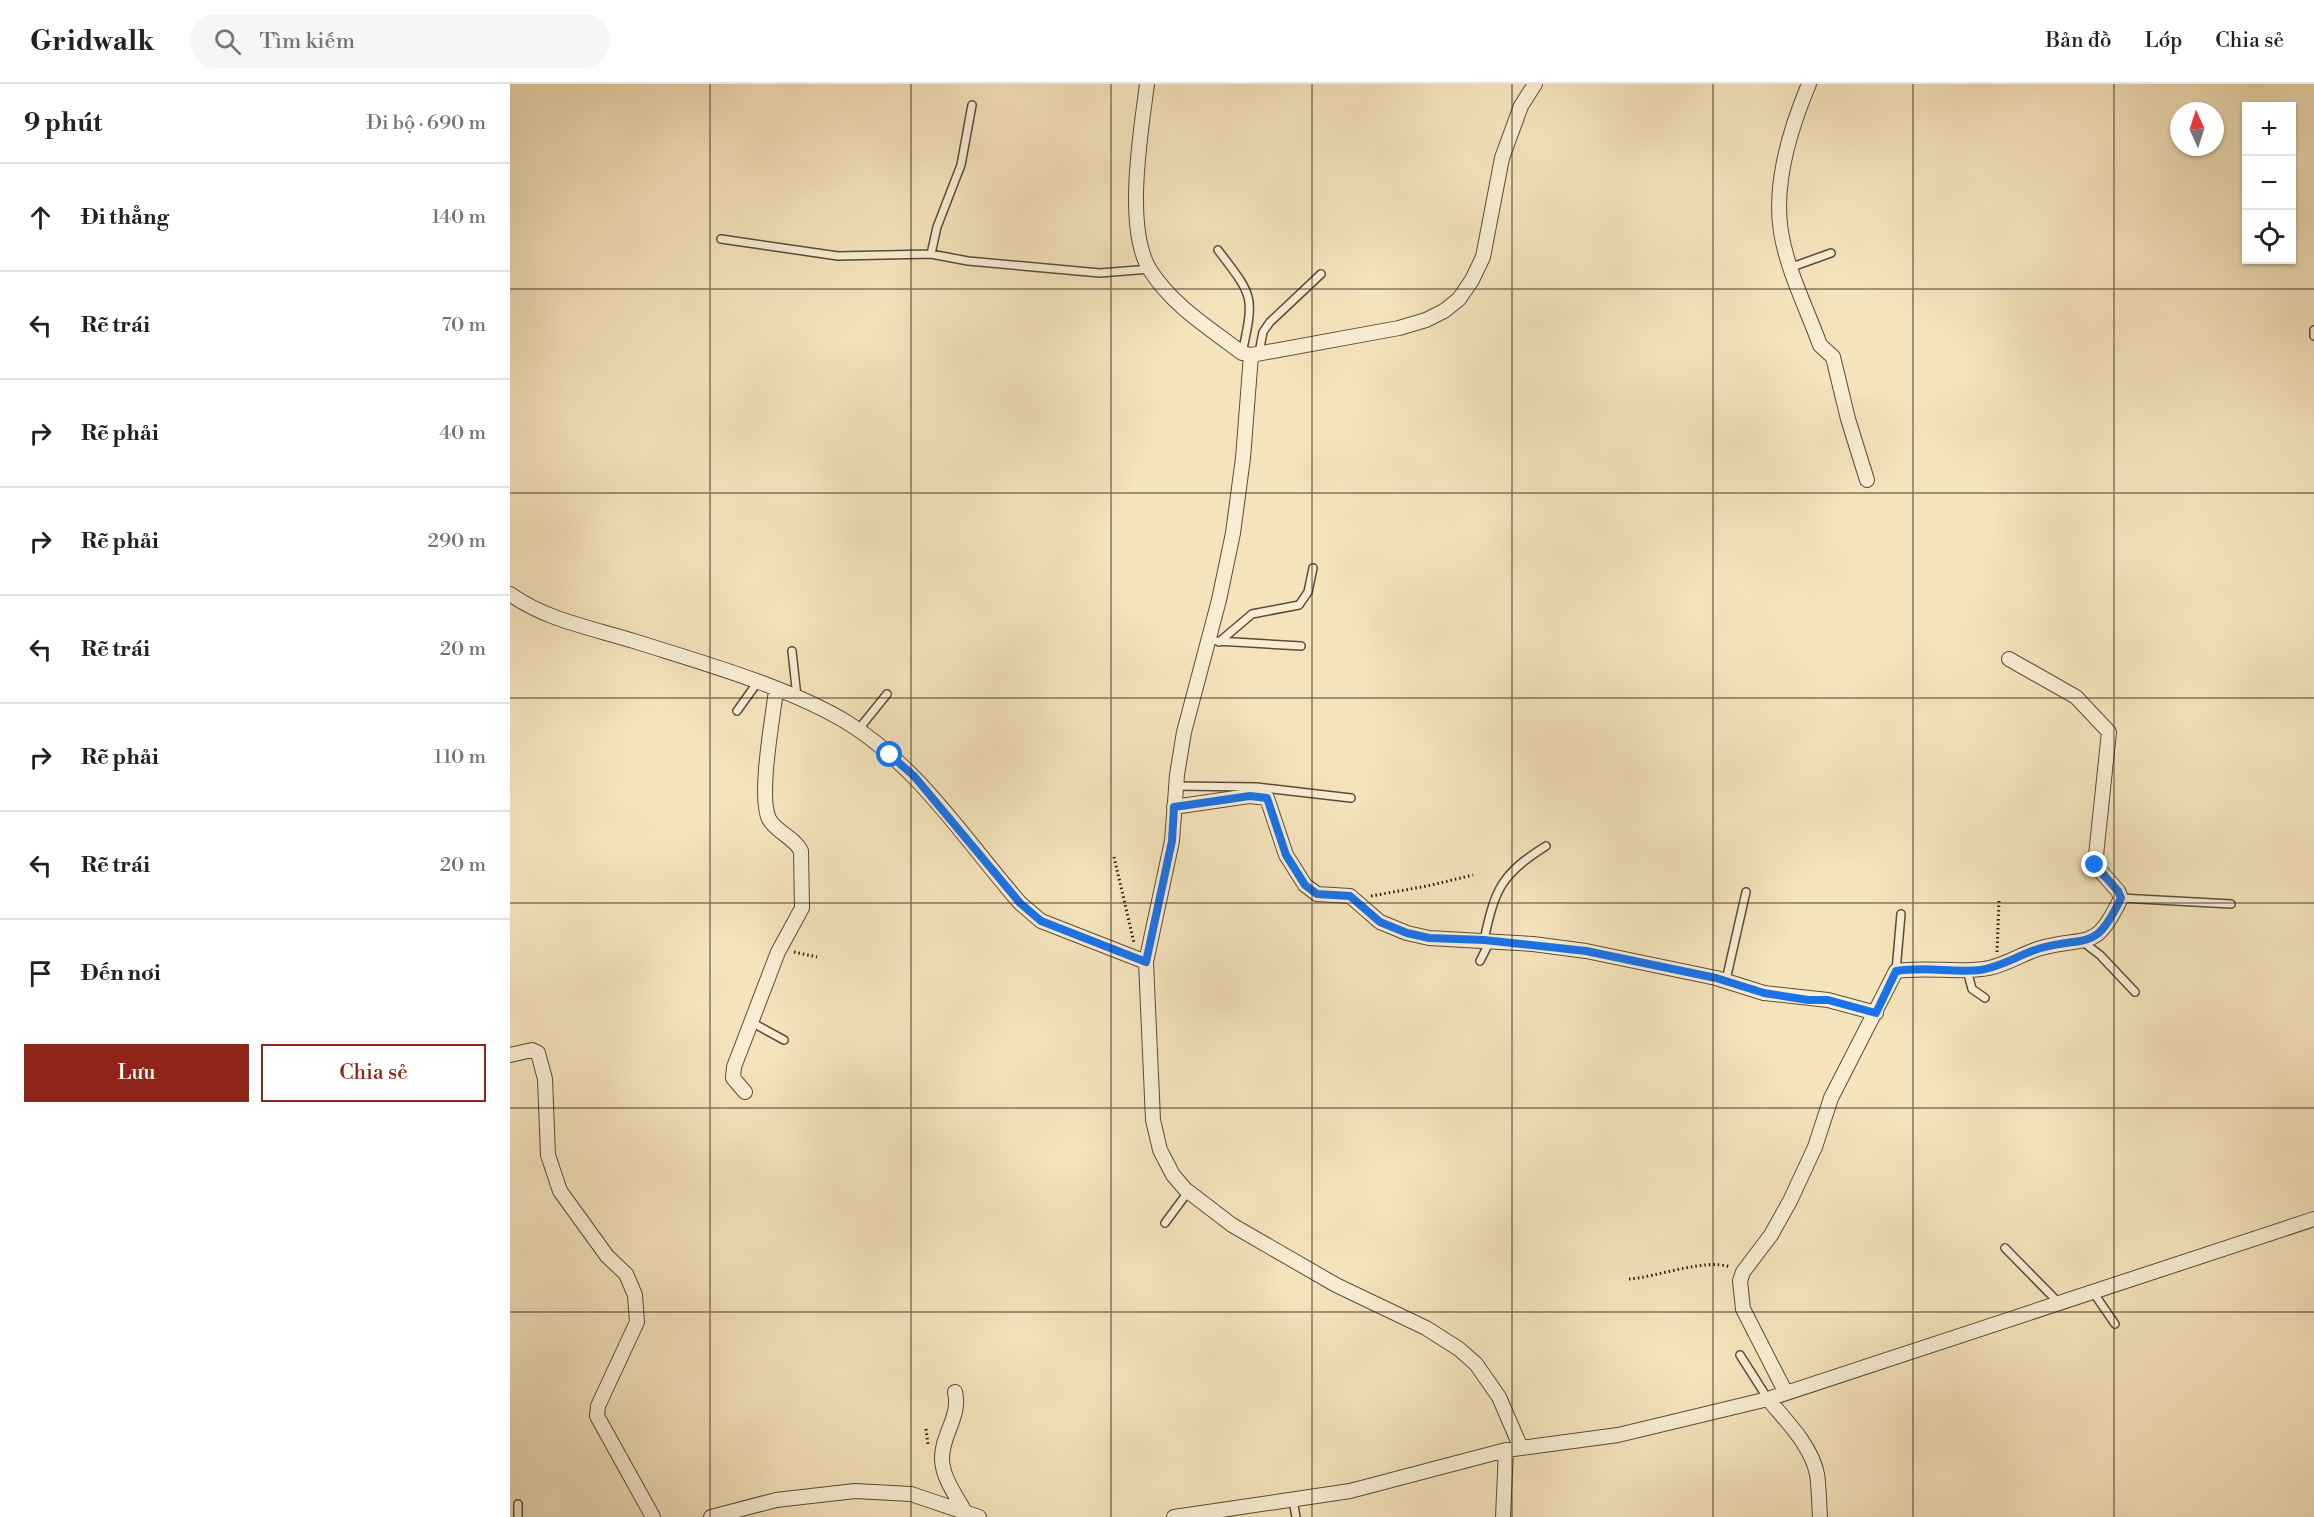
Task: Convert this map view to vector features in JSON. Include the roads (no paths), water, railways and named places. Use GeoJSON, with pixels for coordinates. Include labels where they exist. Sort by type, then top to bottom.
{"type":"FeatureCollection","features":[{"type":"Feature","properties":{"kind":"street"},"geometry":{"type":"LineString","coordinates":[[1147,84],[1136,190],[1139,236],[1150,269],[1193,318],[1250,354],[1408,325],[1444,311],[1459,299],[1472,280],[1483,257],[1502,158],[1521,106],[1535,84]]}},
{"type":"Feature","properties":{"kind":"street"},"geometry":{"type":"LineString","coordinates":[[1809,84],[1787,152],[1779,210],[1781,233],[1820,345],[1833,357],[1848,419],[1868,480]]}},
{"type":"Feature","properties":{"kind":"street"},"geometry":{"type":"LineString","coordinates":[[1250,354],[1243,458],[1233,533],[1214,641],[1184,732],[1176,786],[1172,841],[1142,961],[1153,1120],[1160,1150],[1173,1175],[1188,1192],[1242,1231],[1336,1285],[1426,1328],[1459,1349],[1476,1364],[1499,1397],[1521,1448]]}},
{"type":"Feature","properties":{"kind":"street"},"geometry":{"type":"LineString","coordinates":[[510,594],[542,614],[637,642],[776,690],[858,730],[879,744],[914,776],[1020,903],[1041,921],[1142,961]]}},
{"type":"Feature","properties":{"kind":"street"},"geometry":{"type":"LineString","coordinates":[[1786,1393],[1743,1309],[1740,1281],[1743,1272],[1771,1235],[1790,1201],[1815,1147],[1831,1098],[1896,971],[1929,967],[1967,970],[1997,966],[2042,948],[2083,942],[2097,936],[2121,898],[2118,891],[2095,865],[2109,732],[2076,697],[2009,659]]}},
{"type":"Feature","properties":{"kind":"street"},"geometry":{"type":"LineString","coordinates":[[745,1092],[733,1078],[732,1073],[781,948],[802,908],[803,864],[797,843],[775,827],[766,807],[776,690]]}},
{"type":"Feature","properties":{"kind":"street"},"geometry":{"type":"LineString","coordinates":[[1174,807],[1250,796],[1267,798],[1286,855],[1305,885],[1317,894],[1350,896],[1380,922],[1407,933],[1429,938],[1487,940],[1586,951],[1726,980],[1764,993],[1808,1000],[1828,1000],[1876,1013]]}},
{"type":"Feature","properties":{"kind":"street"},"geometry":{"type":"LineString","coordinates":[[510,1055],[532,1050],[538,1053],[545,1079],[548,1155],[560,1191],[607,1256],[633,1285],[637,1322],[598,1406],[597,1416],[653,1517]]}},
{"type":"Feature","properties":{"kind":"street"},"geometry":{"type":"LineString","coordinates":[[1174,1517],[1225,1513],[1350,1491],[1506,1450],[1618,1435],[1768,1399],[2314,1219]]}},
{"type":"Feature","properties":{"kind":"street"},"geometry":{"type":"LineString","coordinates":[[955,1392],[957,1411],[944,1446],[942,1459],[948,1479],[972,1515]]}},
{"type":"Feature","properties":{"kind":"street"},"geometry":{"type":"LineString","coordinates":[[1768,1399],[1799,1436],[1812,1459],[1816,1473],[1820,1517]]}},
{"type":"Feature","properties":{"kind":"street"},"geometry":{"type":"LineString","coordinates":[[1503,1517],[1506,1450]]}},
{"type":"Feature","properties":{"kind":"street"},"geometry":{"type":"LineString","coordinates":[[718,1516],[806,1494],[855,1491],[911,1494],[972,1515]]}},
{"type":"Feature","properties":{"kind":"lane"},"geometry":{"type":"LineString","coordinates":[[931,254],[937,227],[961,165],[972,105]]}},
{"type":"Feature","properties":{"kind":"lane"},"geometry":{"type":"LineString","coordinates":[[721,239],[838,256],[931,254],[968,261],[1100,273],[1150,269]]}},
{"type":"Feature","properties":{"kind":"lane"},"geometry":{"type":"LineString","coordinates":[[1218,250],[1242,282],[1251,299],[1250,354]]}},
{"type":"Feature","properties":{"kind":"lane"},"geometry":{"type":"LineString","coordinates":[[1792,267],[1831,253]]}},
{"type":"Feature","properties":{"kind":"lane"},"geometry":{"type":"LineString","coordinates":[[1250,354],[1270,322],[1321,274]]}},
{"type":"Feature","properties":{"kind":"lane"},"geometry":{"type":"LineString","coordinates":[[2314,330],[2314,336]]}},
{"type":"Feature","properties":{"kind":"lane"},"geometry":{"type":"LineString","coordinates":[[1214,641],[1252,614],[1299,605],[1308,592],[1313,568]]}},
{"type":"Feature","properties":{"kind":"lane"},"geometry":{"type":"LineString","coordinates":[[1214,641],[1301,646]]}},
{"type":"Feature","properties":{"kind":"lane"},"geometry":{"type":"LineString","coordinates":[[792,651],[798,699]]}},
{"type":"Feature","properties":{"kind":"lane"},"geometry":{"type":"LineString","coordinates":[[737,711],[757,683]]}},
{"type":"Feature","properties":{"kind":"lane"},"geometry":{"type":"LineString","coordinates":[[858,730],[887,694]]}},
{"type":"Feature","properties":{"kind":"lane"},"geometry":{"type":"LineString","coordinates":[[1176,786],[1256,787],[1351,798]]}},
{"type":"Feature","properties":{"kind":"lane"},"geometry":{"type":"LineString","coordinates":[[1480,961],[1487,940],[1491,906],[1506,877],[1524,860],[1546,846]]}},
{"type":"Feature","properties":{"kind":"lane"},"geometry":{"type":"LineString","coordinates":[[1726,980],[1746,892]]}},
{"type":"Feature","properties":{"kind":"lane"},"geometry":{"type":"LineString","coordinates":[[2121,898],[2231,904]]}},
{"type":"Feature","properties":{"kind":"lane"},"geometry":{"type":"LineString","coordinates":[[1896,971],[1901,914]]}},
{"type":"Feature","properties":{"kind":"lane"},"geometry":{"type":"LineString","coordinates":[[2083,942],[2100,955],[2134,992]]}},
{"type":"Feature","properties":{"kind":"lane"},"geometry":{"type":"LineString","coordinates":[[1967,970],[1972,989],[1985,998]]}},
{"type":"Feature","properties":{"kind":"lane"},"geometry":{"type":"LineString","coordinates":[[751,1022],[784,1040]]}},
{"type":"Feature","properties":{"kind":"lane"},"geometry":{"type":"LineString","coordinates":[[1165,1223],[1188,1192]]}},
{"type":"Feature","properties":{"kind":"lane"},"geometry":{"type":"LineString","coordinates":[[2005,1248],[2059,1303]]}},
{"type":"Feature","properties":{"kind":"lane"},"geometry":{"type":"LineString","coordinates":[[2093,1292],[2115,1324]]}},
{"type":"Feature","properties":{"kind":"lane"},"geometry":{"type":"LineString","coordinates":[[1740,1355],[1768,1399]]}},
{"type":"Feature","properties":{"kind":"lane"},"geometry":{"type":"LineString","coordinates":[[1293,1500],[1296,1517]]}},
{"type":"Feature","properties":{"kind":"lane"},"geometry":{"type":"LineString","coordinates":[[518,1504],[518,1517]]}}]}
